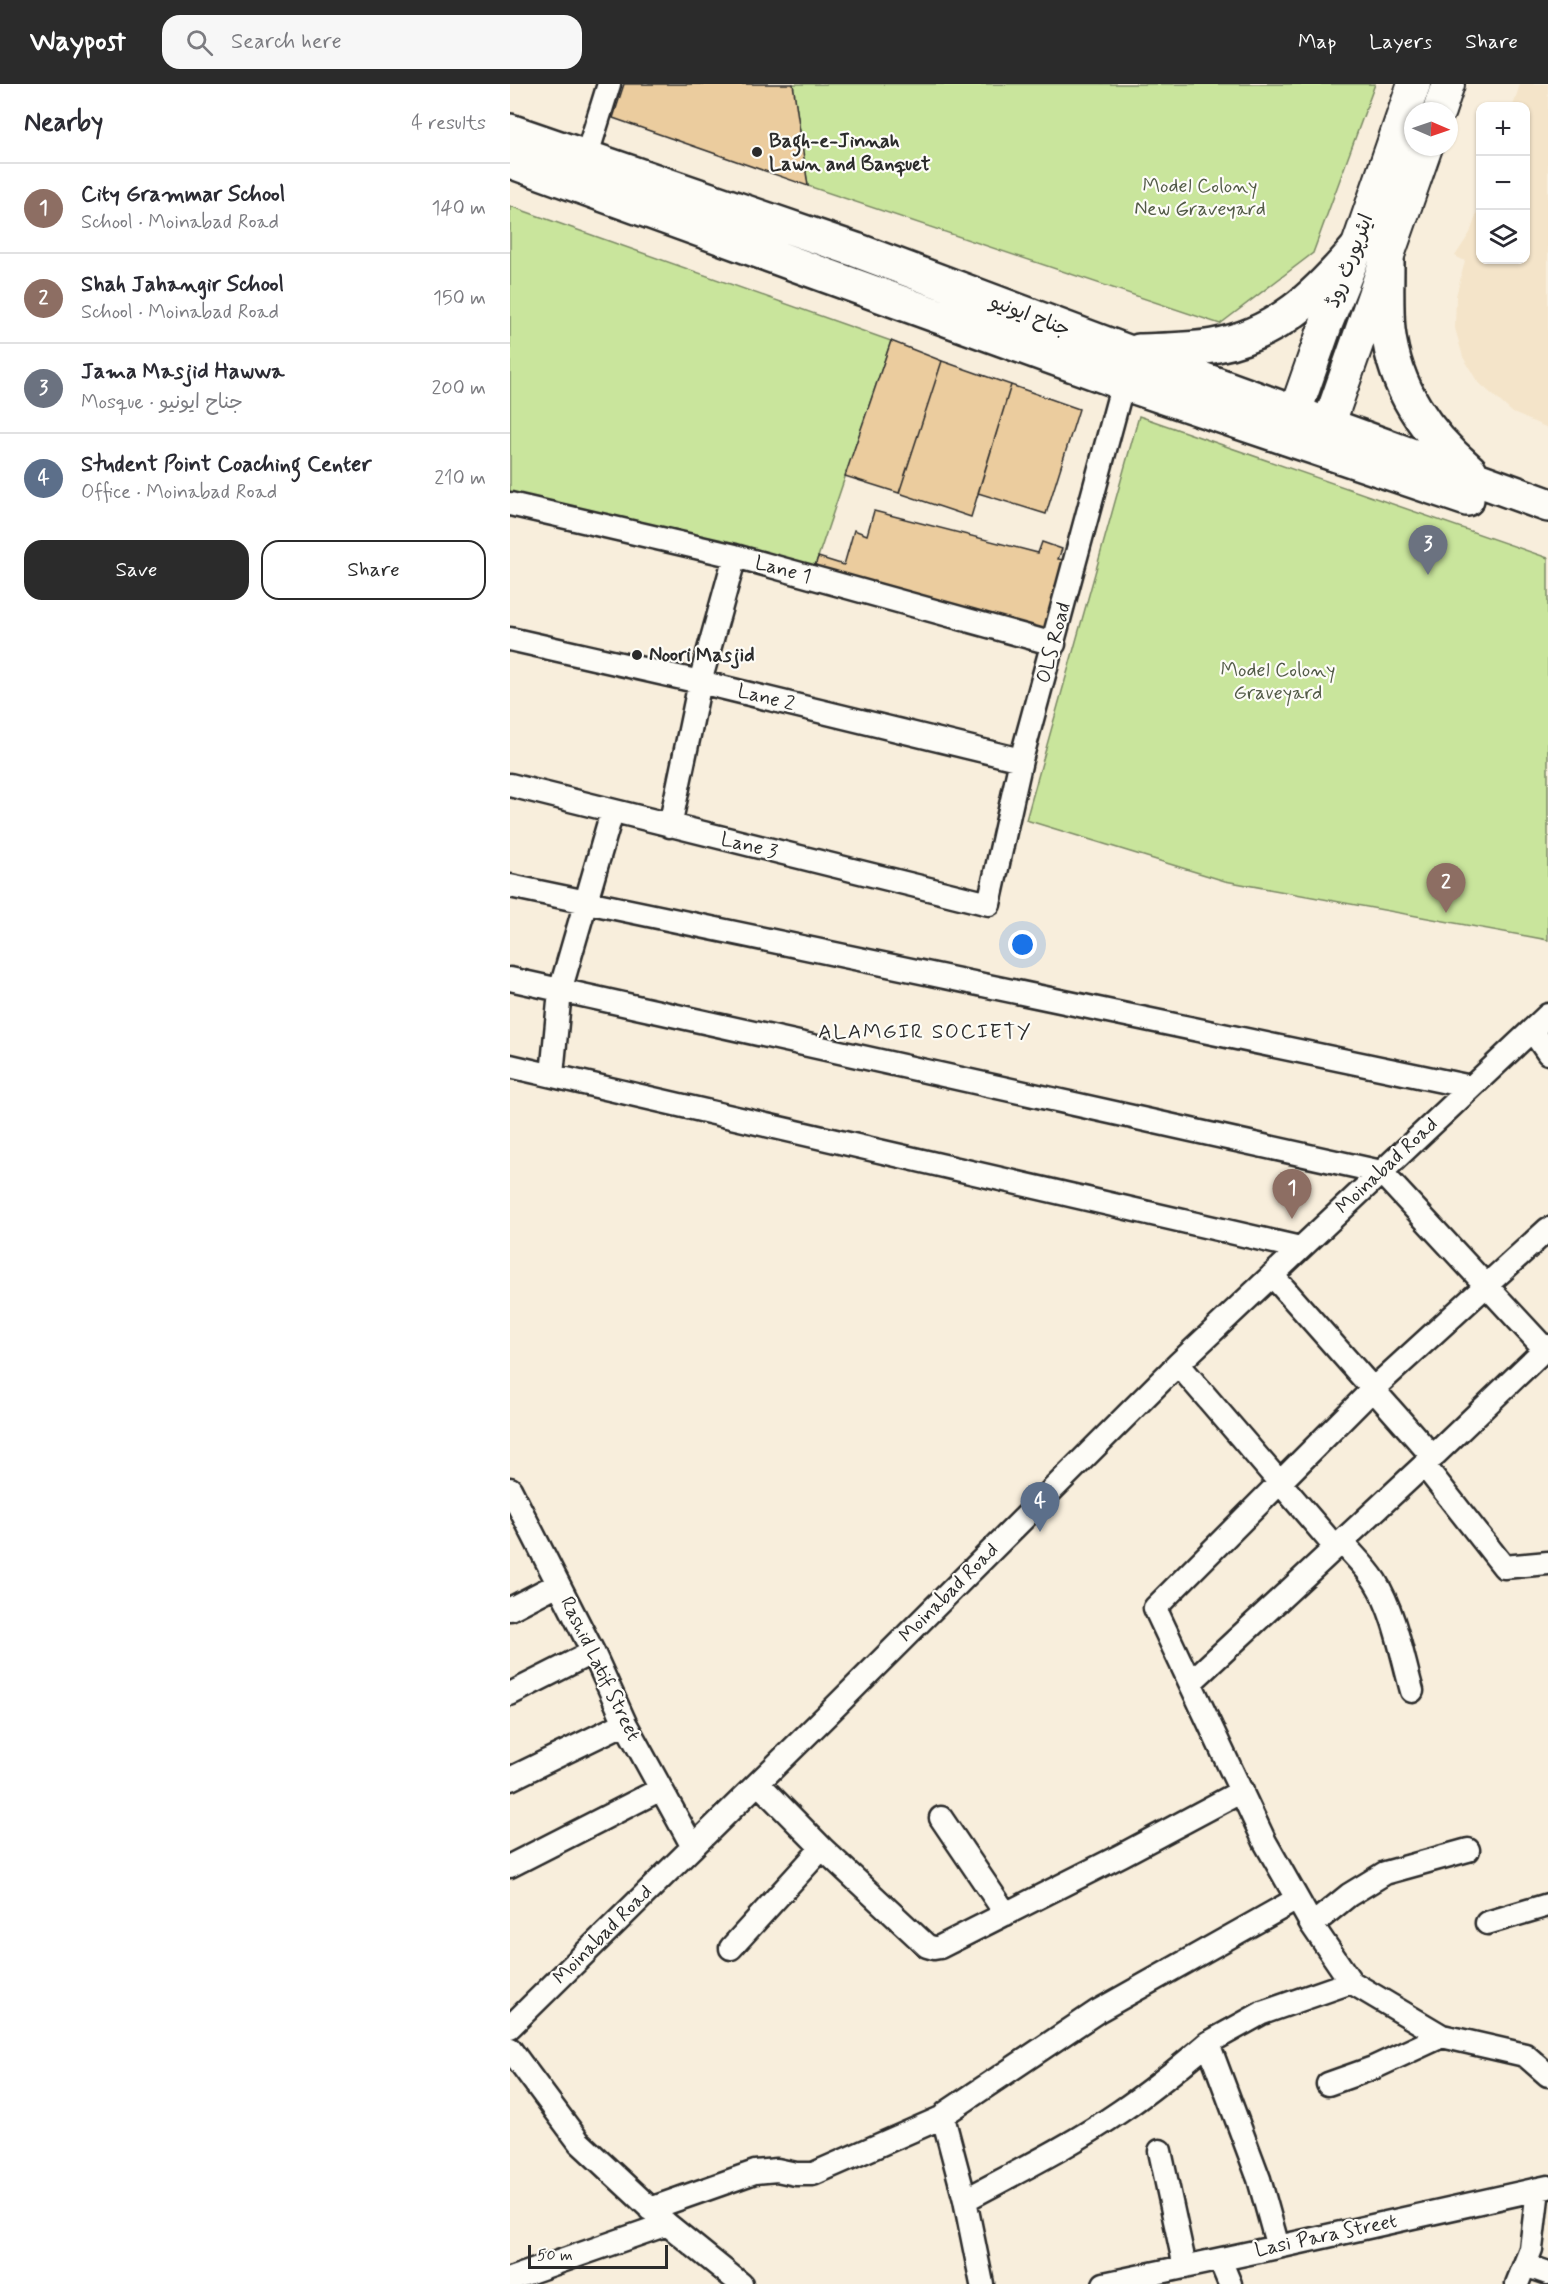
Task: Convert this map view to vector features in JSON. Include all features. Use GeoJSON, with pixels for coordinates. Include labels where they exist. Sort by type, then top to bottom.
{"type":"FeatureCollection","features":[{"type":"Feature","properties":{"kind":"highway","name":"جناح ایونیو"},"geometry":{"type":"LineString","coordinates":[[510,131],[856,250],[1124,367]]}},
{"type":"Feature","properties":{"kind":"highway","name":"جناح ایونیو"},"geometry":{"type":"LineString","coordinates":[[510,160],[1124,367],[1290,426],[1548,526]]}},
{"type":"Feature","properties":{"kind":"highway"},"geometry":{"type":"LineString","coordinates":[[1124,367],[1251,335],[1277,323],[1305,304],[1329,281],[1357,248]]}},
{"type":"Feature","properties":{"kind":"highway"},"geometry":{"type":"LineString","coordinates":[[1387,260],[1388,328],[1393,359],[1401,384],[1414,410],[1428,430],[1446,451],[1482,481]]}},
{"type":"Feature","properties":{"kind":"highway","name":"جناح ایونیو"},"geometry":{"type":"LineString","coordinates":[[1290,426],[1328,426],[1548,505]]}},
{"type":"Feature","properties":{"kind":"main road","name":"ایئرپورٹ روڈ"},"geometry":{"type":"LineString","coordinates":[[1290,426],[1326,324],[1357,248],[1414,84]]}},
{"type":"Feature","properties":{"kind":"main road"},"geometry":{"type":"LineString","coordinates":[[1442,102],[1448,84]]}},
{"type":"Feature","properties":{"kind":"main road","name":"ایئرپورٹ روڈ"},"geometry":{"type":"LineString","coordinates":[[1328,426],[1423,156]]}},
{"type":"Feature","properties":{"kind":"street"},"geometry":{"type":"LineString","coordinates":[[586,158],[609,84]]}},
{"type":"Feature","properties":{"kind":"street","name":"OLS Road"},"geometry":{"type":"LineString","coordinates":[[989,904],[1022,760],[1054,644],[1124,367]]}},
{"type":"Feature","properties":{"kind":"street","name":"Lane 1"},"geometry":{"type":"LineString","coordinates":[[510,504],[735,556],[1054,644]]}},
{"type":"Feature","properties":{"kind":"street"},"geometry":{"type":"LineString","coordinates":[[670,826],[700,682],[735,556]]}},
{"type":"Feature","properties":{"kind":"street","name":"Lane 2"},"geometry":{"type":"LineString","coordinates":[[510,639],[700,682],[1022,760]]}},
{"type":"Feature","properties":{"kind":"street","name":"Lane 3"},"geometry":{"type":"LineString","coordinates":[[510,785],[989,904]]}},
{"type":"Feature","properties":{"kind":"street"},"geometry":{"type":"LineString","coordinates":[[552,1075],[560,991],[612,812]]}},
{"type":"Feature","properties":{"kind":"street"},"geometry":{"type":"LineString","coordinates":[[510,886],[1471,1087]]}},
{"type":"Feature","properties":{"kind":"street"},"geometry":{"type":"LineString","coordinates":[[510,980],[1381,1172],[1486,1286],[1546,1347],[1429,1461],[1191,1682]]}},
{"type":"Feature","properties":{"kind":"street"},"geometry":{"type":"LineString","coordinates":[[1540,1022],[1548,1053]]}},
{"type":"Feature","properties":{"kind":"street","name":"Moinabad Road"},"geometry":{"type":"LineString","coordinates":[[510,2027],[759,1783],[1178,1364],[1540,1022]]}},
{"type":"Feature","properties":{"kind":"street"},"geometry":{"type":"LineString","coordinates":[[510,1065],[1300,1248]]}},
{"type":"Feature","properties":{"kind":"street"},"geometry":{"type":"LineString","coordinates":[[1548,1229],[1373,1389],[1155,1608],[1265,1842],[1312,1925],[1351,1982],[1442,2037],[1525,2055],[1548,2075]]}},
{"type":"Feature","properties":{"kind":"street"},"geometry":{"type":"LineString","coordinates":[[1272,1275],[1373,1389],[1429,1461],[1504,1567],[1548,1563]]}},
{"type":"Feature","properties":{"kind":"street"},"geometry":{"type":"LineString","coordinates":[[1178,1364],[1279,1484],[1374,1580],[1392,1622],[1412,1691]]}},
{"type":"Feature","properties":{"kind":"street","name":"Rashid Latif Street"},"geometry":{"type":"LineString","coordinates":[[510,1489],[517,1521],[558,1584],[593,1652],[625,1723],[693,1847]]}},
{"type":"Feature","properties":{"kind":"street"},"geometry":{"type":"LineString","coordinates":[[510,1609],[558,1584]]}},
{"type":"Feature","properties":{"kind":"street"},"geometry":{"type":"LineString","coordinates":[[510,1694],[593,1652]]}},
{"type":"Feature","properties":{"kind":"street"},"geometry":{"type":"LineString","coordinates":[[510,1779],[625,1723]]}},
{"type":"Feature","properties":{"kind":"street"},"geometry":{"type":"LineString","coordinates":[[759,1783],[822,1848],[927,1946],[934,1948],[1006,1914],[1242,1791]]}},
{"type":"Feature","properties":{"kind":"street"},"geometry":{"type":"LineString","coordinates":[[510,1866],[661,1790]]}},
{"type":"Feature","properties":{"kind":"street"},"geometry":{"type":"LineString","coordinates":[[941,1818],[1006,1914]]}},
{"type":"Feature","properties":{"kind":"street"},"geometry":{"type":"LineString","coordinates":[[731,1948],[822,1848]]}},
{"type":"Feature","properties":{"kind":"street"},"geometry":{"type":"LineString","coordinates":[[1312,1925],[1349,1895],[1385,1873],[1468,1850]]}},
{"type":"Feature","properties":{"kind":"street"},"geometry":{"type":"LineString","coordinates":[[510,2279],[658,2217],[755,2172],[777,2170],[796,2174],[813,2174],[943,2117],[1073,2026],[1297,1899]]}},
{"type":"Feature","properties":{"kind":"street"},"geometry":{"type":"LineString","coordinates":[[1487,1923],[1548,1905]]}},
{"type":"Feature","properties":{"kind":"street"},"geometry":{"type":"LineString","coordinates":[[965,2200],[1036,2162],[1119,2113],[1176,2071],[1208,2043],[1262,2013],[1351,1982]]}},
{"type":"Feature","properties":{"kind":"street"},"geometry":{"type":"LineString","coordinates":[[1328,2084],[1373,2068],[1442,2037]]}},
{"type":"Feature","properties":{"kind":"street"},"geometry":{"type":"LineString","coordinates":[[1208,2043],[1258,2179],[1278,2247]]}},
{"type":"Feature","properties":{"kind":"street"},"geometry":{"type":"LineString","coordinates":[[510,2049],[579,2142],[658,2217],[732,2282]]}},
{"type":"Feature","properties":{"kind":"street"},"geometry":{"type":"LineString","coordinates":[[943,2117],[965,2200],[982,2284]]}},
{"type":"Feature","properties":{"kind":"street"},"geometry":{"type":"LineString","coordinates":[[1160,2151],[1185,2267]]}},
{"type":"Feature","properties":{"kind":"street"},"geometry":{"type":"LineString","coordinates":[[1543,2194],[1531,2249],[1521,2275],[1548,2273]]}},
{"type":"Feature","properties":{"kind":"street","name":"Lasi Para Street"},"geometry":{"type":"LineString","coordinates":[[1104,2284],[1543,2194]]}},
{"type":"Feature","properties":{"kind":"street"},"geometry":{"type":"LineString","coordinates":[[1220,2260],[1230,2284]]}},
{"type":"Feature","properties":{"kind":"shaded area"},"geometry":{"type":"Polygon","coordinates":[[[1520,84],[1548,84],[1548,428],[1513,413],[1477,381],[1463,357],[1455,328],[1456,296],[1465,261],[1455,256],[1470,233],[1476,216],[1476,264],[1530,264],[1530,102],[1514,102],[1520,84]]]}},
{"type":"Feature","properties":{"kind":"green space","name":"Model Colony New Graveyard"},"geometry":{"type":"Polygon","coordinates":[[[793,84],[1375,84],[1313,253],[1220,324],[808,186],[793,84]]]}},
{"type":"Feature","properties":{"kind":"green space"},"geometry":{"type":"Polygon","coordinates":[[[510,206],[891,341],[814,569],[510,495],[510,206]]]}},
{"type":"Feature","properties":{"kind":"green space","name":"Model Colony Graveyard"},"geometry":{"type":"Polygon","coordinates":[[[1139,416],[1548,558],[1548,940],[1225,881],[1026,820],[1139,416]]]}},
{"type":"Feature","properties":{"kind":"building","name":"Bagh-e-Jinnah Lawn and Banquet"},"geometry":{"type":"Polygon","coordinates":[[[624,84],[793,84],[808,186],[613,118],[624,84]]]}},
{"type":"Feature","properties":{"kind":"building"},"geometry":{"type":"Polygon","coordinates":[[[891,341],[942,361],[899,493],[845,476],[891,341]]]}},
{"type":"Feature","properties":{"kind":"building"},"geometry":{"type":"Polygon","coordinates":[[[942,361],[1011,385],[971,517],[899,493],[942,361]]]}},
{"type":"Feature","properties":{"kind":"building"},"geometry":{"type":"Polygon","coordinates":[[[1011,385],[1079,409],[1046,514],[978,493],[1011,385]]]}},
{"type":"Feature","properties":{"kind":"building"},"geometry":{"type":"Polygon","coordinates":[[[874,511],[1038,553],[1042,542],[1062,549],[1058,559],[1064,560],[1045,631],[814,569],[818,557],[844,565],[854,530],[867,535],[874,511]]]}},
{"type":"Feature","properties":{"kind":"place","name":"Bagh-e-Jinnah Lawn and Banquet"},"geometry":{"type":"Point","coordinates":[757,152]}},
{"type":"Feature","properties":{"kind":"place","name":"Jama Masjid Hawwa"},"geometry":{"type":"Point","coordinates":[1428,575]}},
{"type":"Feature","properties":{"kind":"place","name":"Noori Masjid"},"geometry":{"type":"Point","coordinates":[637,655]}},
{"type":"Feature","properties":{"kind":"place","name":"Shah Jahangir School"},"geometry":{"type":"Point","coordinates":[1446,913]}},
{"type":"Feature","properties":{"kind":"place","name":"City Grammar School"},"geometry":{"type":"Point","coordinates":[1292,1219]}},
{"type":"Feature","properties":{"kind":"place","name":"Student Point Coaching Center"},"geometry":{"type":"Point","coordinates":[1040,1532]}},
{"type":"Feature","properties":{"kind":"district","name":"ALAMGIR SOCIETY"},"geometry":{"type":"Point","coordinates":[925,1032]}}]}
